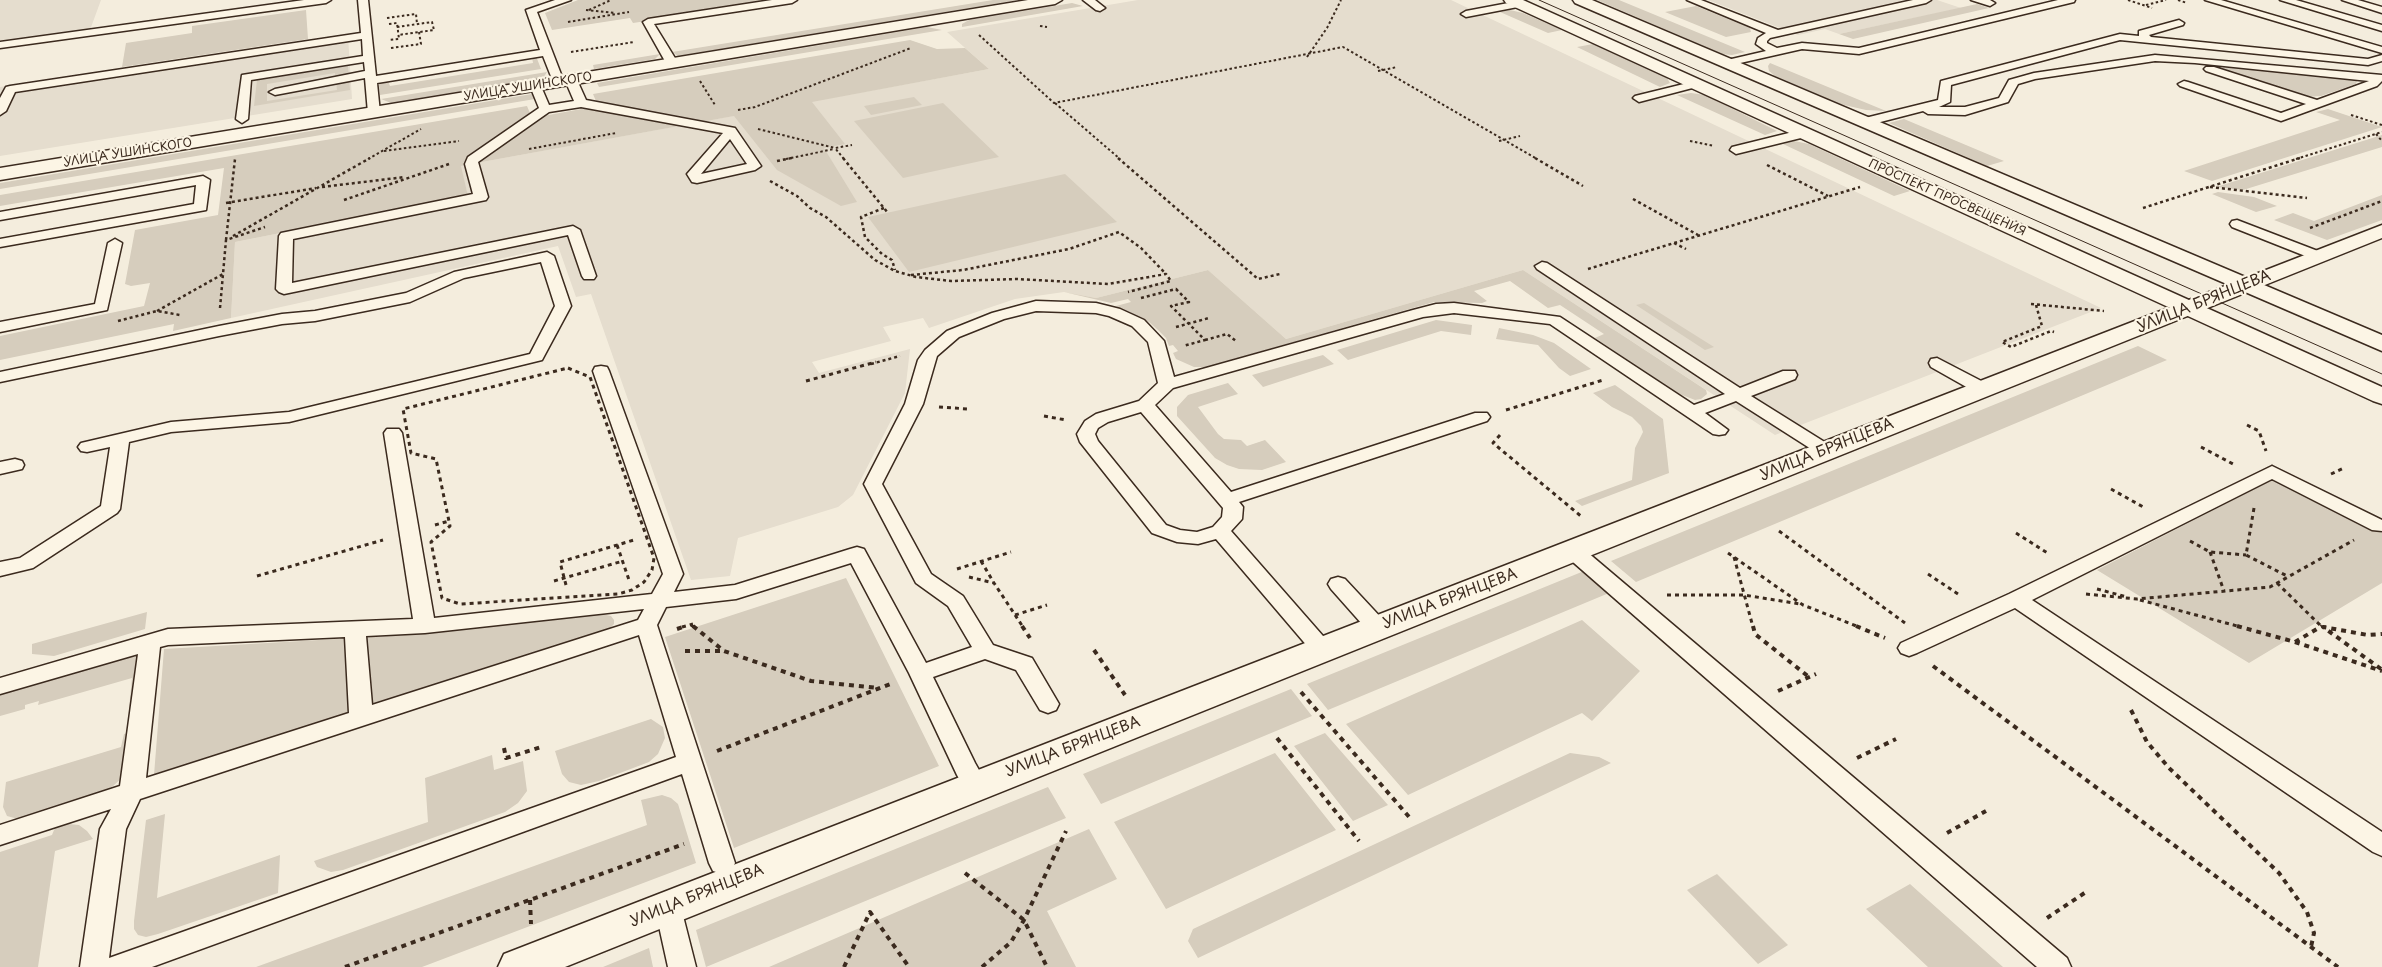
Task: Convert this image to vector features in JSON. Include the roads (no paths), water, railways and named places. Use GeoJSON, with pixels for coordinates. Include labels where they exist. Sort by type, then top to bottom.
{"type":"FeatureCollection","features":[{"type":"Feature","properties":{"kind":"street","name":"УЛИЦА УШИНСКОГО"},"geometry":{"type":"LineString","coordinates":[[0,174],[1055,0]]}},
{"type":"Feature","properties":{"kind":"street"},"geometry":{"type":"LineString","coordinates":[[1580,0],[2382,344]]}},
{"type":"Feature","properties":{"kind":"street","name":"ПРОСПЕКТ ПРОСВЕЩЕНИЯ"},"geometry":{"type":"LineString","coordinates":[[1515,2],[2382,396]]}},
{"type":"Feature","properties":{"kind":"street","name":"УЛИЦА БРЯНЦЕВА"},"geometry":{"type":"LineString","coordinates":[[518,967],[2382,231]]}},
{"type":"Feature","properties":{"kind":"lane"},"geometry":{"type":"LineString","coordinates":[[0,45],[326,0]]}},
{"type":"Feature","properties":{"kind":"lane"},"geometry":{"type":"LineString","coordinates":[[363,0],[372,76],[374,113]]}},
{"type":"Feature","properties":{"kind":"lane"},"geometry":{"type":"LineString","coordinates":[[566,0],[529,5],[547,54],[581,103]]}},
{"type":"Feature","properties":{"kind":"lane"},"geometry":{"type":"LineString","coordinates":[[672,63],[648,22],[792,0]]}},
{"type":"Feature","properties":{"kind":"lane"},"geometry":{"type":"LineString","coordinates":[[1088,0],[1100,8]]}},
{"type":"Feature","properties":{"kind":"lane"},"geometry":{"type":"LineString","coordinates":[[1692,0],[1776,33]]}},
{"type":"Feature","properties":{"kind":"lane"},"geometry":{"type":"LineString","coordinates":[[1776,52],[1761,44],[1766,36],[1926,0]]}},
{"type":"Feature","properties":{"kind":"lane"},"geometry":{"type":"LineString","coordinates":[[1976,0],[1990,3]]}},
{"type":"Feature","properties":{"kind":"lane"},"geometry":{"type":"LineString","coordinates":[[1727,63],[1802,46],[1859,50],[2070,0]]}},
{"type":"Feature","properties":{"kind":"lane"},"geometry":{"type":"LineString","coordinates":[[2210,0],[2382,50]]}},
{"type":"Feature","properties":{"kind":"lane"},"geometry":{"type":"LineString","coordinates":[[2285,0],[2382,28]]}},
{"type":"Feature","properties":{"kind":"lane"},"geometry":{"type":"LineString","coordinates":[[2348,0],[2382,6]]}},
{"type":"Feature","properties":{"kind":"lane"},"geometry":{"type":"LineString","coordinates":[[2348,0],[2382,10]]}},
{"type":"Feature","properties":{"kind":"lane"},"geometry":{"type":"LineString","coordinates":[[1466,14],[1515,2]]}},
{"type":"Feature","properties":{"kind":"lane"},"geometry":{"type":"LineString","coordinates":[[2147,40],[2143,33],[2179,23]]}},
{"type":"Feature","properties":{"kind":"lane"},"geometry":{"type":"LineString","coordinates":[[0,111],[10,89],[367,35]]}},
{"type":"Feature","properties":{"kind":"lane"},"geometry":{"type":"LineString","coordinates":[[1865,122],[1944,102],[1945,83],[2120,37],[2368,62],[2382,58]]}},
{"type":"Feature","properties":{"kind":"lane"},"geometry":{"type":"LineString","coordinates":[[275,92],[372,76],[547,54]]}},
{"type":"Feature","properties":{"kind":"lane"},"geometry":{"type":"LineString","coordinates":[[242,119],[246,77],[369,58]]}},
{"type":"Feature","properties":{"kind":"lane"},"geometry":{"type":"LineString","coordinates":[[1917,109],[1965,111],[2004,100],[2013,82],[2034,76],[2155,58],[2195,60],[2377,78],[2373,84],[2281,117],[2184,84]]}},
{"type":"Feature","properties":{"kind":"lane"},"geometry":{"type":"LineString","coordinates":[[2195,60],[2220,73],[2317,104]]}},
{"type":"Feature","properties":{"kind":"lane"},"geometry":{"type":"LineString","coordinates":[[1640,98],[1696,84]]}},
{"type":"Feature","properties":{"kind":"lane"},"geometry":{"type":"LineString","coordinates":[[536,86],[545,110]]}},
{"type":"Feature","properties":{"kind":"lane"},"geometry":{"type":"LineString","coordinates":[[589,276],[573,230],[284,289],[286,236],[481,197],[471,164],[545,110],[581,103],[728,127]]}},
{"type":"Feature","properties":{"kind":"lane"},"geometry":{"type":"LineString","coordinates":[[728,127],[749,168],[697,179],[694,174],[728,127]]}},
{"type":"Feature","properties":{"kind":"lane"},"geometry":{"type":"LineString","coordinates":[[1736,150],[1804,134]]}},
{"type":"Feature","properties":{"kind":"lane"},"geometry":{"type":"LineString","coordinates":[[0,216],[203,180],[201,207],[0,243]]}},
{"type":"Feature","properties":{"kind":"lane"},"geometry":{"type":"LineString","coordinates":[[2237,224],[2318,256]]}},
{"type":"Feature","properties":{"kind":"lane"},"geometry":{"type":"LineString","coordinates":[[0,327],[102,307],[115,243]]}},
{"type":"Feature","properties":{"kind":"lane"},"geometry":{"type":"LineString","coordinates":[[0,377],[237,327],[282,319],[315,316],[410,296],[459,275],[547,256],[563,306],[536,357],[289,417],[171,427],[87,447]]}},
{"type":"Feature","properties":{"kind":"lane"},"geometry":{"type":"LineString","coordinates":[[1542,266],[1825,450]]}},
{"type":"Feature","properties":{"kind":"lane"},"geometry":{"type":"LineString","coordinates":[[985,651],[956,601],[923,578],[873,484],[914,404],[926,360],[930,353],[953,334],[971,325],[1007,313],[1036,306],[1096,308],[1114,312],[1138,323],[1156,341],[1167,384]]}},
{"type":"Feature","properties":{"kind":"lane"},"geometry":{"type":"LineString","coordinates":[[1145,405],[1233,507],[1232,519],[1220,531],[1198,538],[1177,536],[1159,529],[1089,442],[1086,434],[1091,425],[1102,418],[1145,405],[1167,384],[1436,309],[1454,308],[1554,320],[1720,430]]}},
{"type":"Feature","properties":{"kind":"lane"},"geometry":{"type":"LineString","coordinates":[[1937,362],[1984,389]]}},
{"type":"Feature","properties":{"kind":"lane"},"geometry":{"type":"LineString","coordinates":[[600,371],[673,574],[660,600],[650,637],[722,863]]}},
{"type":"Feature","properties":{"kind":"lane"},"geometry":{"type":"LineString","coordinates":[[1692,412],[1790,375]]}},
{"type":"Feature","properties":{"kind":"lane"},"geometry":{"type":"LineString","coordinates":[[1227,500],[1488,415]]}},
{"type":"Feature","properties":{"kind":"lane"},"geometry":{"type":"LineString","coordinates":[[393,433],[411,532],[425,626]]}},
{"type":"Feature","properties":{"kind":"lane"},"geometry":{"type":"LineString","coordinates":[[0,569],[26,562],[110,509],[120,439]]}},
{"type":"Feature","properties":{"kind":"lane"},"geometry":{"type":"LineString","coordinates":[[1910,648],[2016,599],[2266,475],[2381,526]]}},
{"type":"Feature","properties":{"kind":"lane"},"geometry":{"type":"LineString","coordinates":[[1220,531],[1322,649]]}},
{"type":"Feature","properties":{"kind":"lane"},"geometry":{"type":"LineString","coordinates":[[1574,551],[2057,967]]}},
{"type":"Feature","properties":{"kind":"lane"},"geometry":{"type":"LineString","coordinates":[[0,686],[168,637],[425,626],[736,592],[857,554],[920,673],[965,768],[976,786]]}},
{"type":"Feature","properties":{"kind":"lane"},"geometry":{"type":"LineString","coordinates":[[1338,584],[1378,628]]}},
{"type":"Feature","properties":{"kind":"lane"},"geometry":{"type":"LineString","coordinates":[[2016,599],[2382,845]]}},
{"type":"Feature","properties":{"kind":"lane"},"geometry":{"type":"LineString","coordinates":[[355,629],[361,717]]}},
{"type":"Feature","properties":{"kind":"lane"},"geometry":{"type":"LineString","coordinates":[[0,835],[361,717],[650,637]]}},
{"type":"Feature","properties":{"kind":"lane"},"geometry":{"type":"LineString","coordinates":[[94,967],[113,828],[132,791],[150,642]]}},
{"type":"Feature","properties":{"kind":"lane"},"geometry":{"type":"LineString","coordinates":[[920,673],[985,651],[1024,664],[1048,704]]}},
{"type":"Feature","properties":{"kind":"lane"},"geometry":{"type":"LineString","coordinates":[[118,967],[689,762]]}},
{"type":"Feature","properties":{"kind":"lane"},"geometry":{"type":"LineString","coordinates":[[668,908],[682,967]]}},
{"type":"Feature","properties":{"kind":"tram line"},"geometry":{"type":"LineString","coordinates":[[1539,0],[2382,374]]}}]}
